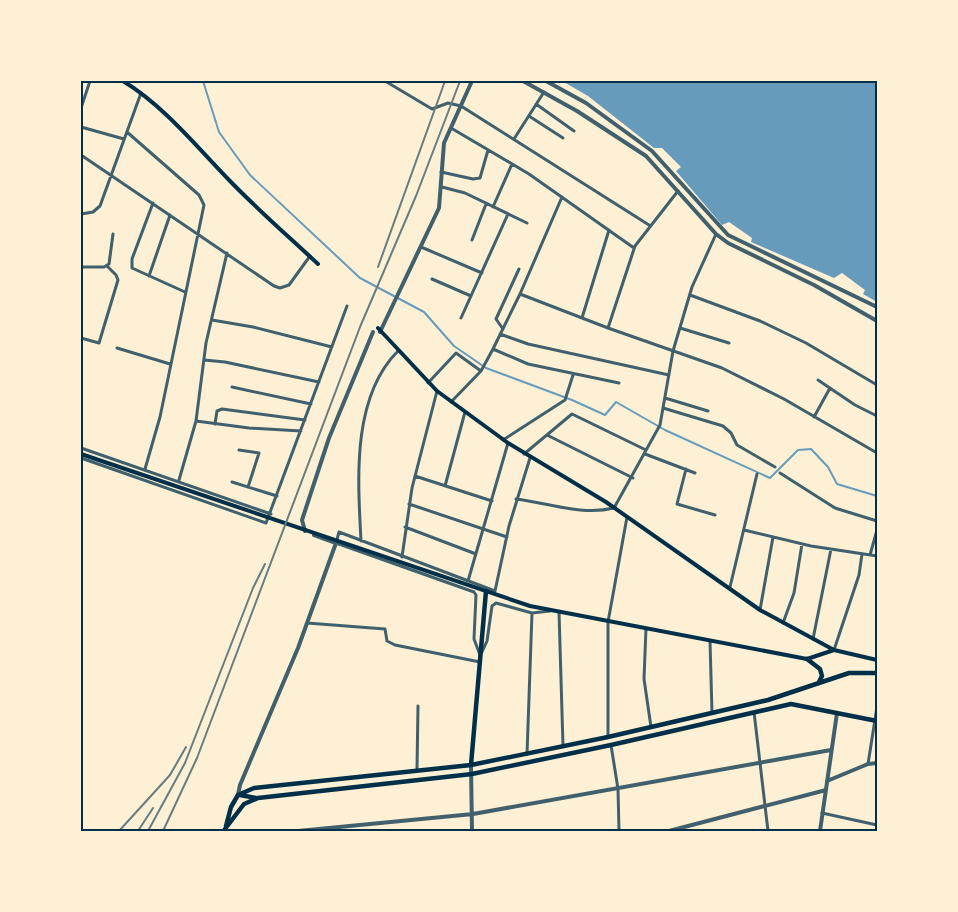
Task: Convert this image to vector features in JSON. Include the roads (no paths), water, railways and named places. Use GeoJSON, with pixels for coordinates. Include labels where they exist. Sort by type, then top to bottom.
{"type":"FeatureCollection","features":[{"type":"Feature","properties":{"kind":"main road"},"geometry":{"type":"LineString","coordinates":[[123,81],[141,92],[238,189],[318,264]]}},
{"type":"Feature","properties":{"kind":"main road"},"geometry":{"type":"LineString","coordinates":[[379,330],[437,391],[530,458],[614,508],[730,587],[760,610],[834,650],[877,660]]}},
{"type":"Feature","properties":{"kind":"main road"},"geometry":{"type":"LineString","coordinates":[[81,454],[530,606],[807,659],[820,669],[821,680],[818,683]]}},
{"type":"Feature","properties":{"kind":"main road"},"geometry":{"type":"LineString","coordinates":[[471,765],[486,591]]}},
{"type":"Feature","properties":{"kind":"main road"},"geometry":{"type":"LineString","coordinates":[[807,659],[834,650]]}},
{"type":"Feature","properties":{"kind":"main road"},"geometry":{"type":"LineString","coordinates":[[225,830],[231,807],[238,795],[254,788],[471,765],[608,737],[712,713],[793,691],[849,673],[877,673]]}},
{"type":"Feature","properties":{"kind":"main road"},"geometry":{"type":"LineString","coordinates":[[791,704],[793,691]]}},
{"type":"Feature","properties":{"kind":"main road"},"geometry":{"type":"LineString","coordinates":[[238,795],[258,798],[472,774],[791,704],[875,721]]}},
{"type":"Feature","properties":{"kind":"main road"},"geometry":{"type":"LineString","coordinates":[[225,830],[244,804],[258,798]]}},
{"type":"Feature","properties":{"kind":"street"},"geometry":{"type":"LineString","coordinates":[[81,108],[90,81]]}},
{"type":"Feature","properties":{"kind":"street"},"geometry":{"type":"LineString","coordinates":[[385,81],[432,109],[448,103],[461,106],[649,225]]}},
{"type":"Feature","properties":{"kind":"street"},"geometry":{"type":"LineString","coordinates":[[379,330],[439,208],[444,143],[472,81]]}},
{"type":"Feature","properties":{"kind":"street"},"geometry":{"type":"LineString","coordinates":[[524,81],[637,149],[678,190],[716,234],[728,243],[814,285],[877,321]]}},
{"type":"Feature","properties":{"kind":"street"},"geometry":{"type":"LineString","coordinates":[[546,81],[586,103],[652,151],[728,235],[877,306]]}},
{"type":"Feature","properties":{"kind":"street"},"geometry":{"type":"LineString","coordinates":[[81,214],[93,212],[100,206],[141,92]]}},
{"type":"Feature","properties":{"kind":"street"},"geometry":{"type":"LineString","coordinates":[[514,139],[544,92]]}},
{"type":"Feature","properties":{"kind":"street"},"geometry":{"type":"LineString","coordinates":[[536,104],[574,130]]}},
{"type":"Feature","properties":{"kind":"street"},"geometry":{"type":"LineString","coordinates":[[529,116],[563,138]]}},
{"type":"Feature","properties":{"kind":"street"},"geometry":{"type":"LineString","coordinates":[[81,126],[124,139]]}},
{"type":"Feature","properties":{"kind":"street"},"geometry":{"type":"LineString","coordinates":[[451,128],[512,164],[634,248]]}},
{"type":"Feature","properties":{"kind":"street"},"geometry":{"type":"LineString","coordinates":[[126,132],[202,200],[203,211],[160,417],[145,469]]}},
{"type":"Feature","properties":{"kind":"street"},"geometry":{"type":"LineString","coordinates":[[441,172],[473,179],[480,178],[488,150]]}},
{"type":"Feature","properties":{"kind":"street"},"geometry":{"type":"LineString","coordinates":[[81,155],[274,286],[280,288],[289,285],[310,256]]}},
{"type":"Feature","properties":{"kind":"street"},"geometry":{"type":"LineString","coordinates":[[493,207],[512,164]]}},
{"type":"Feature","properties":{"kind":"street"},"geometry":{"type":"LineString","coordinates":[[442,187],[464,193],[527,223]]}},
{"type":"Feature","properties":{"kind":"street"},"geometry":{"type":"LineString","coordinates":[[608,328],[634,248],[649,225],[678,190]]}},
{"type":"Feature","properties":{"kind":"street"},"geometry":{"type":"LineString","coordinates":[[451,402],[481,371],[493,349],[520,294],[562,197]]}},
{"type":"Feature","properties":{"kind":"street"},"geometry":{"type":"LineString","coordinates":[[153,203],[131,265],[134,270],[185,292]]}},
{"type":"Feature","properties":{"kind":"street"},"geometry":{"type":"LineString","coordinates":[[472,240],[486,204]]}},
{"type":"Feature","properties":{"kind":"street"},"geometry":{"type":"LineString","coordinates":[[461,318],[508,214]]}},
{"type":"Feature","properties":{"kind":"street"},"geometry":{"type":"LineString","coordinates":[[149,276],[170,215]]}},
{"type":"Feature","properties":{"kind":"street"},"geometry":{"type":"LineString","coordinates":[[582,318],[608,230]]}},
{"type":"Feature","properties":{"kind":"street"},"geometry":{"type":"LineString","coordinates":[[107,266],[110,261],[113,234]]}},
{"type":"Feature","properties":{"kind":"street"},"geometry":{"type":"LineString","coordinates":[[516,499],[590,511],[614,508],[660,425],[673,351],[690,295],[716,234]]}},
{"type":"Feature","properties":{"kind":"street"},"geometry":{"type":"LineString","coordinates":[[421,247],[482,273]]}},
{"type":"Feature","properties":{"kind":"street"},"geometry":{"type":"LineString","coordinates":[[178,480],[196,421],[204,360],[227,253]]}},
{"type":"Feature","properties":{"kind":"street"},"geometry":{"type":"LineString","coordinates":[[81,267],[107,266],[116,275],[118,280],[99,342],[81,338]]}},
{"type":"Feature","properties":{"kind":"street"},"geometry":{"type":"LineString","coordinates":[[503,329],[496,319],[518,269]]}},
{"type":"Feature","properties":{"kind":"street"},"geometry":{"type":"LineString","coordinates":[[432,279],[471,296]]}},
{"type":"Feature","properties":{"kind":"street"},"geometry":{"type":"LineString","coordinates":[[520,294],[608,328],[722,368],[877,453]]}},
{"type":"Feature","properties":{"kind":"street"},"geometry":{"type":"LineString","coordinates":[[690,295],[760,321],[806,342],[877,385]]}},
{"type":"Feature","properties":{"kind":"street"},"geometry":{"type":"LineString","coordinates":[[81,458],[266,523],[271,514],[347,306]]}},
{"type":"Feature","properties":{"kind":"street"},"geometry":{"type":"LineString","coordinates":[[212,320],[253,327],[332,346]]}},
{"type":"Feature","properties":{"kind":"street"},"geometry":{"type":"LineString","coordinates":[[680,328],[729,343]]}},
{"type":"Feature","properties":{"kind":"street"},"geometry":{"type":"LineString","coordinates":[[373,332],[329,438],[302,520],[306,531],[474,592],[476,595],[474,640],[480,656]]}},
{"type":"Feature","properties":{"kind":"street"},"geometry":{"type":"LineString","coordinates":[[500,334],[528,344],[669,375]]}},
{"type":"Feature","properties":{"kind":"street"},"geometry":{"type":"LineString","coordinates":[[117,348],[170,364]]}},
{"type":"Feature","properties":{"kind":"street"},"geometry":{"type":"LineString","coordinates":[[493,349],[528,364],[573,375],[619,383]]}},
{"type":"Feature","properties":{"kind":"street"},"geometry":{"type":"LineString","coordinates":[[361,541],[358,489],[359,441],[371,396],[387,364],[398,351]]}},
{"type":"Feature","properties":{"kind":"street"},"geometry":{"type":"LineString","coordinates":[[428,383],[456,353],[481,371]]}},
{"type":"Feature","properties":{"kind":"street"},"geometry":{"type":"LineString","coordinates":[[204,360],[225,362],[319,382]]}},
{"type":"Feature","properties":{"kind":"street"},"geometry":{"type":"LineString","coordinates":[[503,440],[565,400],[573,375]]}},
{"type":"Feature","properties":{"kind":"street"},"geometry":{"type":"LineString","coordinates":[[818,380],[877,416]]}},
{"type":"Feature","properties":{"kind":"street"},"geometry":{"type":"LineString","coordinates":[[232,387],[311,404]]}},
{"type":"Feature","properties":{"kind":"street"},"geometry":{"type":"LineString","coordinates":[[814,417],[830,388]]}},
{"type":"Feature","properties":{"kind":"street"},"geometry":{"type":"LineString","coordinates":[[402,557],[409,504],[437,391]]}},
{"type":"Feature","properties":{"kind":"street"},"geometry":{"type":"LineString","coordinates":[[665,398],[708,411]]}},
{"type":"Feature","properties":{"kind":"street"},"geometry":{"type":"LineString","coordinates":[[663,408],[723,426],[732,433],[737,445],[774,467]]}},
{"type":"Feature","properties":{"kind":"street"},"geometry":{"type":"LineString","coordinates":[[215,424],[217,411],[222,409],[305,420]]}},
{"type":"Feature","properties":{"kind":"street"},"geometry":{"type":"LineString","coordinates":[[445,486],[465,412]]}},
{"type":"Feature","properties":{"kind":"street"},"geometry":{"type":"LineString","coordinates":[[524,454],[572,414],[646,452],[695,473]]}},
{"type":"Feature","properties":{"kind":"street"},"geometry":{"type":"LineString","coordinates":[[196,421],[301,431]]}},
{"type":"Feature","properties":{"kind":"street"},"geometry":{"type":"LineString","coordinates":[[547,435],[632,478]]}},
{"type":"Feature","properties":{"kind":"street"},"geometry":{"type":"LineString","coordinates":[[468,581],[508,443]]}},
{"type":"Feature","properties":{"kind":"street"},"geometry":{"type":"LineString","coordinates":[[81,448],[178,480],[271,514]]}},
{"type":"Feature","properties":{"kind":"street"},"geometry":{"type":"LineString","coordinates":[[239,450],[259,453],[248,487]]}},
{"type":"Feature","properties":{"kind":"street"},"geometry":{"type":"LineString","coordinates":[[238,795],[240,785],[307,623],[339,532],[494,591],[516,499],[530,458]]}},
{"type":"Feature","properties":{"kind":"street"},"geometry":{"type":"LineString","coordinates":[[686,469],[677,504],[680,507],[715,516]]}},
{"type":"Feature","properties":{"kind":"street"},"geometry":{"type":"LineString","coordinates":[[780,473],[835,508],[877,521]]}},
{"type":"Feature","properties":{"kind":"street"},"geometry":{"type":"LineString","coordinates":[[730,587],[757,474]]}},
{"type":"Feature","properties":{"kind":"street"},"geometry":{"type":"LineString","coordinates":[[415,476],[492,501]]}},
{"type":"Feature","properties":{"kind":"street"},"geometry":{"type":"LineString","coordinates":[[232,482],[277,496]]}},
{"type":"Feature","properties":{"kind":"street"},"geometry":{"type":"LineString","coordinates":[[409,504],[507,537]]}},
{"type":"Feature","properties":{"kind":"street"},"geometry":{"type":"LineString","coordinates":[[608,737],[608,622],[627,517]]}},
{"type":"Feature","properties":{"kind":"street"},"geometry":{"type":"LineString","coordinates":[[405,527],[476,554]]}},
{"type":"Feature","properties":{"kind":"street"},"geometry":{"type":"LineString","coordinates":[[744,530],[802,544],[877,556]]}},
{"type":"Feature","properties":{"kind":"street"},"geometry":{"type":"LineString","coordinates":[[870,555],[877,530]]}},
{"type":"Feature","properties":{"kind":"street"},"geometry":{"type":"LineString","coordinates":[[760,610],[772,537]]}},
{"type":"Feature","properties":{"kind":"street"},"geometry":{"type":"LineString","coordinates":[[783,623],[795,585],[802,544]]}},
{"type":"Feature","properties":{"kind":"street"},"geometry":{"type":"LineString","coordinates":[[813,639],[831,549]]}},
{"type":"Feature","properties":{"kind":"street"},"geometry":{"type":"LineString","coordinates":[[834,650],[859,575],[862,554]]}},
{"type":"Feature","properties":{"kind":"street"},"geometry":{"type":"LineString","coordinates":[[480,656],[487,640],[492,606],[496,603],[532,613],[551,610]]}},
{"type":"Feature","properties":{"kind":"street"},"geometry":{"type":"LineString","coordinates":[[559,612],[563,746]]}},
{"type":"Feature","properties":{"kind":"street"},"geometry":{"type":"LineString","coordinates":[[527,754],[532,613]]}},
{"type":"Feature","properties":{"kind":"street"},"geometry":{"type":"LineString","coordinates":[[307,623],[385,629],[387,641],[395,645],[480,662]]}},
{"type":"Feature","properties":{"kind":"street"},"geometry":{"type":"LineString","coordinates":[[646,628],[644,679],[651,727]]}},
{"type":"Feature","properties":{"kind":"street"},"geometry":{"type":"LineString","coordinates":[[710,641],[712,713]]}},
{"type":"Feature","properties":{"kind":"street"},"geometry":{"type":"LineString","coordinates":[[416,772],[418,706]]}},
{"type":"Feature","properties":{"kind":"street"},"geometry":{"type":"LineString","coordinates":[[868,764],[877,707]]}},
{"type":"Feature","properties":{"kind":"street"},"geometry":{"type":"LineString","coordinates":[[754,712],[762,763],[768,831]]}},
{"type":"Feature","properties":{"kind":"street"},"geometry":{"type":"LineString","coordinates":[[820,831],[837,713]]}},
{"type":"Feature","properties":{"kind":"street"},"geometry":{"type":"LineString","coordinates":[[611,745],[618,789],[619,831]]}},
{"type":"Feature","properties":{"kind":"street"},"geometry":{"type":"LineString","coordinates":[[298,831],[473,814],[831,750]]}},
{"type":"Feature","properties":{"kind":"street"},"geometry":{"type":"LineString","coordinates":[[827,781],[868,764],[877,763]]}},
{"type":"Feature","properties":{"kind":"street"},"geometry":{"type":"LineString","coordinates":[[471,765],[472,831]]}},
{"type":"Feature","properties":{"kind":"street"},"geometry":{"type":"LineString","coordinates":[[669,831],[766,804],[826,790]]}},
{"type":"Feature","properties":{"kind":"street"},"geometry":{"type":"LineString","coordinates":[[822,813],[877,825]]}},
{"type":"Feature","properties":{"kind":"water"},"geometry":{"type":"Polygon","coordinates":[[[562,81],[877,81],[877,302],[863,294],[865,290],[842,273],[834,278],[751,242],[752,238],[729,222],[722,225],[676,171],[681,167],[662,148],[654,148],[588,96],[562,81]]]}},
{"type":"Feature","properties":{"kind":"waterway"},"geometry":{"type":"LineString","coordinates":[[203,81],[219,132],[250,175],[360,278],[424,312],[454,346],[486,368],[572,400],[605,415],[616,402],[665,430],[770,478],[798,450],[811,449],[828,467],[837,484],[877,496]]}},
{"type":"Feature","properties":{"kind":"railway"},"geometry":{"type":"LineString","coordinates":[[378,267],[445,81]]}},
{"type":"Feature","properties":{"kind":"railway"},"geometry":{"type":"LineString","coordinates":[[163,831],[197,758],[360,327],[416,196],[460,81]]}},
{"type":"Feature","properties":{"kind":"railway"},"geometry":{"type":"LineString","coordinates":[[148,831],[185,763],[253,588],[265,564]]}},
{"type":"Feature","properties":{"kind":"railway"},"geometry":{"type":"LineString","coordinates":[[119,831],[170,775],[186,747]]}},
{"type":"Feature","properties":{"kind":"railway"},"geometry":{"type":"LineString","coordinates":[[138,831],[153,808]]}}]}
